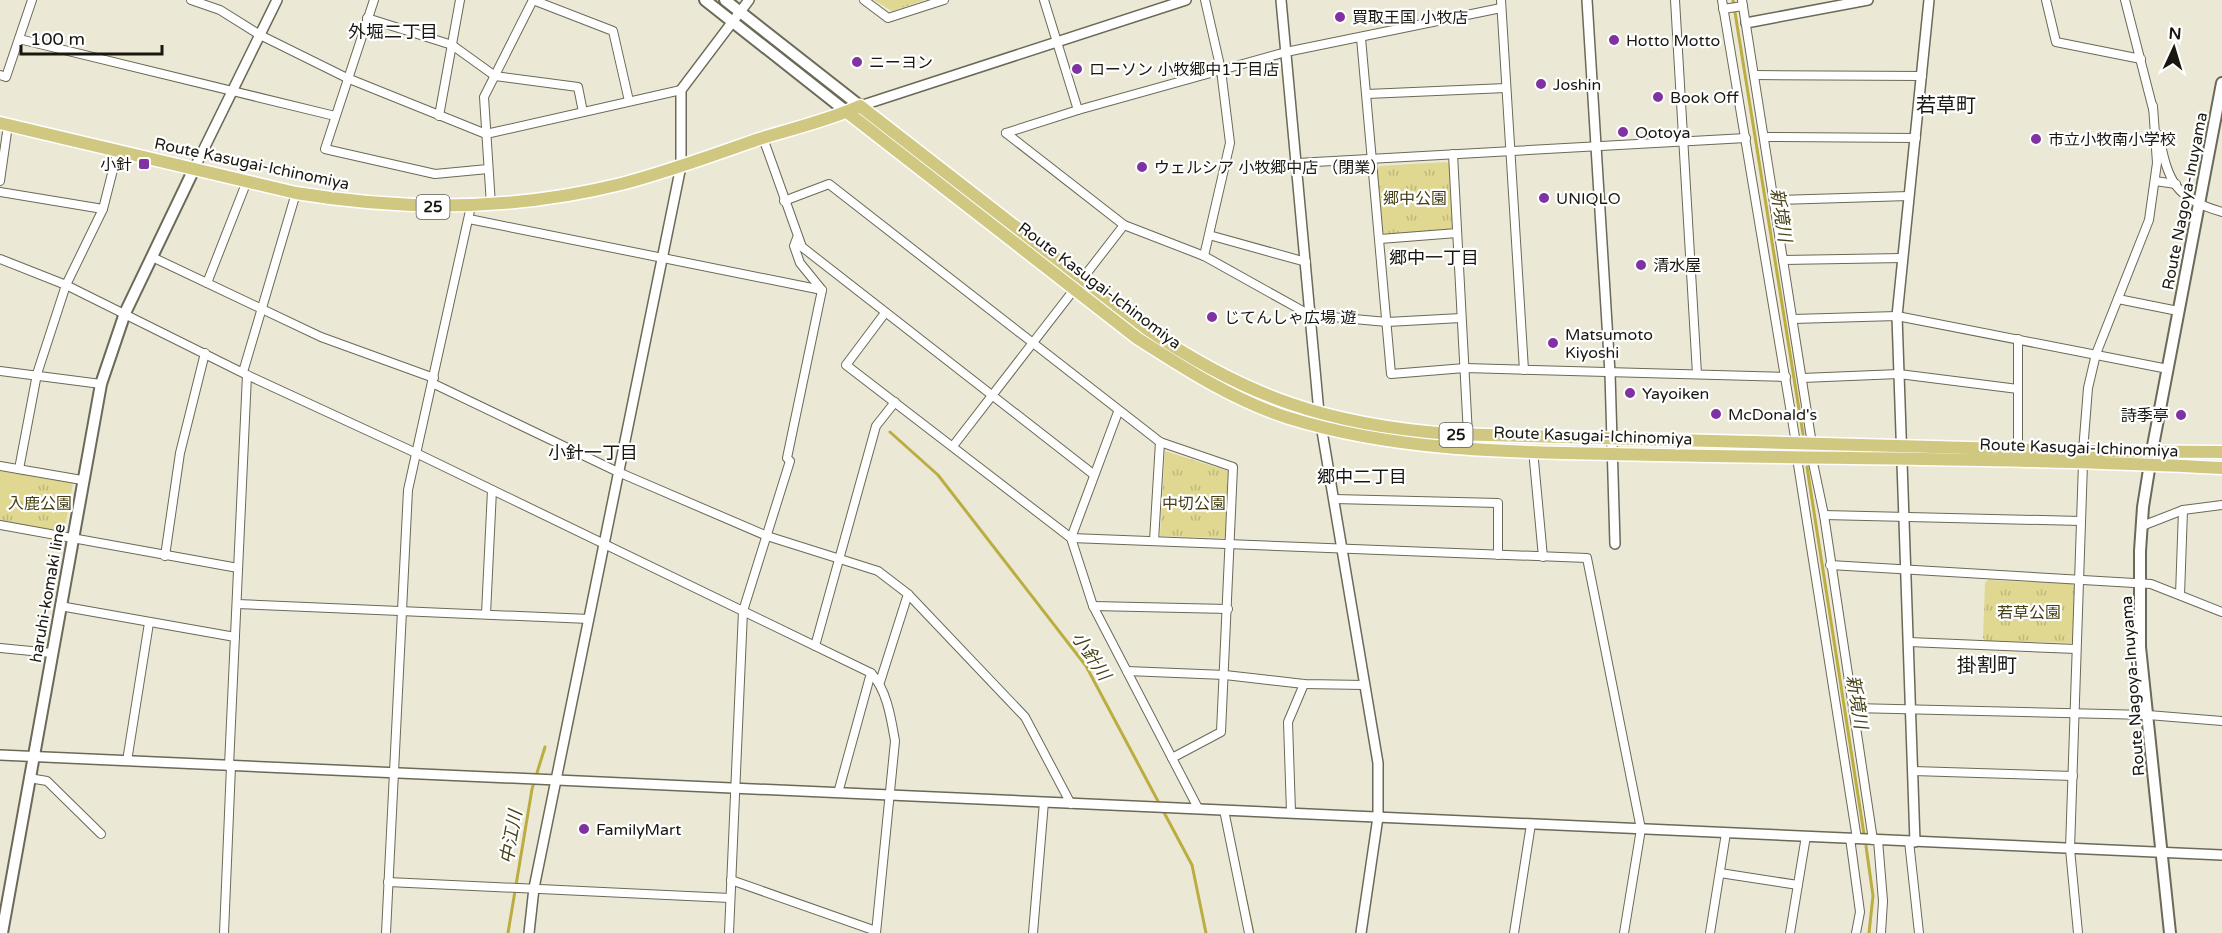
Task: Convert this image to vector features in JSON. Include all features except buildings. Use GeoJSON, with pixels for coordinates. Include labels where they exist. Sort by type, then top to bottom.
{"type":"FeatureCollection","features":[{"type":"Feature","properties":{"kind":"main road"},"geometry":{"type":"LineString","coordinates":[[705,0],[847,112]]}},
{"type":"Feature","properties":{"kind":"main road"},"geometry":{"type":"LineString","coordinates":[[725,0],[860,106]]}},
{"type":"Feature","properties":{"kind":"main road","name":"Route Nagoya-Inuyama"},"geometry":{"type":"LineString","coordinates":[[2170,933],[2140,647],[2139,583],[2142,526],[2152,451],[2222,83]]}},
{"type":"Feature","properties":{"kind":"main road","name":"Route Kasugai-Ichinomiya"},"geometry":{"type":"LineString","coordinates":[[4,129],[118,150],[296,193],[389,206],[471,206],[568,195],[681,166],[860,106],[1083,279],[1192,360],[1255,392],[1320,419],[1410,444],[1612,454],[1797,458],[2018,449],[2150,464],[2222,468]]}},
{"type":"Feature","properties":{"kind":"main road","name":"Route Kasugai-Ichinomiya"},"geometry":{"type":"LineString","coordinates":[[847,112],[1137,338],[1187,371],[1247,401],[1289,418],[1320,419],[1411,431],[1468,435],[1796,443],[1903,453],[2083,457],[2152,451],[2222,452]]}},
{"type":"Feature","properties":{"kind":"main road","name":"haruhi-komaki line"},"geometry":{"type":"LineString","coordinates":[[2,933],[2,917],[34,757],[101,384],[125,313],[195,167]]}},
{"type":"Feature","properties":{"kind":"street"},"geometry":{"type":"LineString","coordinates":[[0,75],[6,77],[32,0]]}},
{"type":"Feature","properties":{"kind":"street"},"geometry":{"type":"LineString","coordinates":[[192,0],[220,10],[260,34],[347,78],[486,135],[681,90]]}},
{"type":"Feature","properties":{"kind":"street"},"geometry":{"type":"LineString","coordinates":[[195,167],[277,0]]}},
{"type":"Feature","properties":{"kind":"street"},"geometry":{"type":"LineString","coordinates":[[374,0],[325,149],[435,174],[488,169]]}},
{"type":"Feature","properties":{"kind":"street"},"geometry":{"type":"LineString","coordinates":[[439,116],[460,0]]}},
{"type":"Feature","properties":{"kind":"street"},"geometry":{"type":"LineString","coordinates":[[491,205],[484,97],[533,0],[613,31],[629,101]]}},
{"type":"Feature","properties":{"kind":"street"},"geometry":{"type":"LineString","coordinates":[[529,933],[530,888],[556,780],[660,258],[681,166],[681,90],[748,0]]}},
{"type":"Feature","properties":{"kind":"street"},"geometry":{"type":"LineString","coordinates":[[864,0],[888,18],[944,0]]}},
{"type":"Feature","properties":{"kind":"street"},"geometry":{"type":"LineString","coordinates":[[1044,0],[1078,110]]}},
{"type":"Feature","properties":{"kind":"street"},"geometry":{"type":"LineString","coordinates":[[860,106],[1186,0]]}},
{"type":"Feature","properties":{"kind":"street"},"geometry":{"type":"LineString","coordinates":[[1204,256],[1230,143],[1221,70],[1205,0]]}},
{"type":"Feature","properties":{"kind":"street"},"geometry":{"type":"LineString","coordinates":[[1281,0],[1320,419],[1378,763],[1378,817],[1361,933]]}},
{"type":"Feature","properties":{"kind":"street"},"geometry":{"type":"LineString","coordinates":[[1587,0],[1610,373],[1615,544]]}},
{"type":"Feature","properties":{"kind":"street"},"geometry":{"type":"LineString","coordinates":[[1675,0],[1697,374]]}},
{"type":"Feature","properties":{"kind":"street"},"geometry":{"type":"LineString","coordinates":[[1746,23],[1868,0]]}},
{"type":"Feature","properties":{"kind":"street"},"geometry":{"type":"LineString","coordinates":[[1919,933],[1912,841],[1912,709],[1897,316],[1929,0]]}},
{"type":"Feature","properties":{"kind":"street"},"geometry":{"type":"LineString","coordinates":[[2046,0],[2056,42],[2141,60]]}},
{"type":"Feature","properties":{"kind":"street"},"geometry":{"type":"LineString","coordinates":[[2125,0],[2153,106],[2162,153],[2176,184],[2185,198],[2198,205],[2222,212]]}},
{"type":"Feature","properties":{"kind":"street"},"geometry":{"type":"LineString","coordinates":[[1461,318],[1387,322],[1310,315],[1204,256],[1124,225],[1006,134],[1078,110],[1286,52],[1361,38],[1501,4],[1524,370]]}},
{"type":"Feature","properties":{"kind":"street"},"geometry":{"type":"LineString","coordinates":[[1796,443],[1722,4],[1741,4],[1746,23],[1812,444]]}},
{"type":"Feature","properties":{"kind":"street"},"geometry":{"type":"LineString","coordinates":[[367,18],[452,45],[495,76],[578,87],[584,112]]}},
{"type":"Feature","properties":{"kind":"street"},"geometry":{"type":"LineString","coordinates":[[1361,38],[1391,374],[1465,368],[1786,377]]}},
{"type":"Feature","properties":{"kind":"street"},"geometry":{"type":"LineString","coordinates":[[19,39],[335,116]]}},
{"type":"Feature","properties":{"kind":"street"},"geometry":{"type":"LineString","coordinates":[[1754,75],[1922,76]]}},
{"type":"Feature","properties":{"kind":"street"},"geometry":{"type":"LineString","coordinates":[[1367,93],[1506,87]]}},
{"type":"Feature","properties":{"kind":"street"},"geometry":{"type":"LineString","coordinates":[[2078,933],[2070,849],[2083,457],[2088,388],[2096,354],[2149,220],[2157,163],[2153,106]]}},
{"type":"Feature","properties":{"kind":"street"},"geometry":{"type":"LineString","coordinates":[[0,181],[4,129]]}},
{"type":"Feature","properties":{"kind":"street"},"geometry":{"type":"LineString","coordinates":[[1764,137],[1916,138]]}},
{"type":"Feature","properties":{"kind":"street"},"geometry":{"type":"LineString","coordinates":[[763,138],[802,247],[1093,474]]}},
{"type":"Feature","properties":{"kind":"street"},"geometry":{"type":"LineString","coordinates":[[1297,163],[1746,138]]}},
{"type":"Feature","properties":{"kind":"street"},"geometry":{"type":"LineString","coordinates":[[19,469],[37,374],[66,285],[104,209],[118,150]]}},
{"type":"Feature","properties":{"kind":"street"},"geometry":{"type":"LineString","coordinates":[[1453,154],[1468,435]]}},
{"type":"Feature","properties":{"kind":"street"},"geometry":{"type":"LineString","coordinates":[[207,283],[247,181]]}},
{"type":"Feature","properties":{"kind":"street"},"geometry":{"type":"LineString","coordinates":[[2155,181],[2176,184]]}},
{"type":"Feature","properties":{"kind":"street"},"geometry":{"type":"LineString","coordinates":[[784,201],[829,184],[1032,345],[1160,442],[1233,467],[1221,732],[1172,758]]}},
{"type":"Feature","properties":{"kind":"street"},"geometry":{"type":"LineString","coordinates":[[0,192],[104,209]]}},
{"type":"Feature","properties":{"kind":"street"},"geometry":{"type":"LineString","coordinates":[[224,933],[245,373],[296,193]]}},
{"type":"Feature","properties":{"kind":"street"},"geometry":{"type":"LineString","coordinates":[[1774,200],[1909,196]]}},
{"type":"Feature","properties":{"kind":"street"},"geometry":{"type":"LineString","coordinates":[[386,933],[408,490],[471,206]]}},
{"type":"Feature","properties":{"kind":"street"},"geometry":{"type":"LineString","coordinates":[[468,219],[822,291]]}},
{"type":"Feature","properties":{"kind":"street"},"geometry":{"type":"LineString","coordinates":[[953,446],[1076,290],[1124,225]]}},
{"type":"Feature","properties":{"kind":"street"},"geometry":{"type":"LineString","coordinates":[[1380,238],[1457,233]]}},
{"type":"Feature","properties":{"kind":"street"},"geometry":{"type":"LineString","coordinates":[[1209,235],[1306,262]]}},
{"type":"Feature","properties":{"kind":"street"},"geometry":{"type":"LineString","coordinates":[[729,933],[743,611],[790,460],[787,458],[822,291],[800,263],[794,246],[797,238]]}},
{"type":"Feature","properties":{"kind":"street"},"geometry":{"type":"LineString","coordinates":[[152,257],[321,337],[433,380],[618,472],[767,536],[878,572],[908,594],[1025,717],[1071,804]]}},
{"type":"Feature","properties":{"kind":"street"},"geometry":{"type":"LineString","coordinates":[[1783,260],[1903,258]]}},
{"type":"Feature","properties":{"kind":"street"},"geometry":{"type":"LineString","coordinates":[[0,259],[66,285],[125,313],[245,373],[492,489],[871,673],[880,682],[895,741],[876,932],[731,880]]}},
{"type":"Feature","properties":{"kind":"street"},"geometry":{"type":"LineString","coordinates":[[2118,299],[2178,311]]}},
{"type":"Feature","properties":{"kind":"street"},"geometry":{"type":"LineString","coordinates":[[885,313],[846,365],[1071,538],[1093,606],[1198,808]]}},
{"type":"Feature","properties":{"kind":"street"},"geometry":{"type":"LineString","coordinates":[[1793,319],[1897,316],[2168,369]]}},
{"type":"Feature","properties":{"kind":"street"},"geometry":{"type":"LineString","coordinates":[[2018,339],[2018,449]]}},
{"type":"Feature","properties":{"kind":"street"},"geometry":{"type":"LineString","coordinates":[[165,556],[180,453],[205,353]]}},
{"type":"Feature","properties":{"kind":"street"},"geometry":{"type":"LineString","coordinates":[[0,371],[101,384]]}},
{"type":"Feature","properties":{"kind":"street"},"geometry":{"type":"LineString","coordinates":[[1802,378],[1899,374],[2018,389]]}},
{"type":"Feature","properties":{"kind":"street"},"geometry":{"type":"LineString","coordinates":[[814,646],[840,561],[876,426],[895,402]]}},
{"type":"Feature","properties":{"kind":"street"},"geometry":{"type":"LineString","coordinates":[[1071,538],[1118,412]]}},
{"type":"Feature","properties":{"kind":"street"},"geometry":{"type":"LineString","coordinates":[[1154,541],[1160,442]]}},
{"type":"Feature","properties":{"kind":"street"},"geometry":{"type":"LineString","coordinates":[[1533,450],[1543,557]]}},
{"type":"Feature","properties":{"kind":"street"},"geometry":{"type":"LineString","coordinates":[[1797,458],[1854,839],[1860,912],[1856,933]]}},
{"type":"Feature","properties":{"kind":"street"},"geometry":{"type":"LineString","coordinates":[[1812,458],[1824,516],[1875,840],[1883,901],[1881,933]]}},
{"type":"Feature","properties":{"kind":"street"},"geometry":{"type":"LineString","coordinates":[[0,466],[82,480]]}},
{"type":"Feature","properties":{"kind":"street"},"geometry":{"type":"LineString","coordinates":[[486,614],[492,489]]}},
{"type":"Feature","properties":{"kind":"street"},"geometry":{"type":"LineString","coordinates":[[1334,499],[1498,503],[1498,555]]}},
{"type":"Feature","properties":{"kind":"street"},"geometry":{"type":"LineString","coordinates":[[2142,526],[2183,510],[2222,505]]}},
{"type":"Feature","properties":{"kind":"street"},"geometry":{"type":"LineString","coordinates":[[2180,595],[2183,510]]}},
{"type":"Feature","properties":{"kind":"street"},"geometry":{"type":"LineString","coordinates":[[1824,516],[2081,520]]}},
{"type":"Feature","properties":{"kind":"street"},"geometry":{"type":"LineString","coordinates":[[0,525],[238,568]]}},
{"type":"Feature","properties":{"kind":"street"},"geometry":{"type":"LineString","coordinates":[[1071,538],[1587,558],[1641,830],[1624,933]]}},
{"type":"Feature","properties":{"kind":"street"},"geometry":{"type":"LineString","coordinates":[[1830,565],[2151,584],[2222,612]]}},
{"type":"Feature","properties":{"kind":"street"},"geometry":{"type":"LineString","coordinates":[[880,682],[908,594]]}},
{"type":"Feature","properties":{"kind":"street"},"geometry":{"type":"LineString","coordinates":[[237,604],[589,619]]}},
{"type":"Feature","properties":{"kind":"street"},"geometry":{"type":"LineString","coordinates":[[60,606],[235,637]]}},
{"type":"Feature","properties":{"kind":"street"},"geometry":{"type":"LineString","coordinates":[[1093,606],[1228,609]]}},
{"type":"Feature","properties":{"kind":"street"},"geometry":{"type":"LineString","coordinates":[[127,761],[149,623]]}},
{"type":"Feature","properties":{"kind":"street"},"geometry":{"type":"LineString","coordinates":[[1909,642],[2076,649]]}},
{"type":"Feature","properties":{"kind":"street"},"geometry":{"type":"LineString","coordinates":[[0,648],[52,653]]}},
{"type":"Feature","properties":{"kind":"street"},"geometry":{"type":"LineString","coordinates":[[1127,671],[1225,675],[1304,684],[1365,685]]}},
{"type":"Feature","properties":{"kind":"street"},"geometry":{"type":"LineString","coordinates":[[838,792],[871,673]]}},
{"type":"Feature","properties":{"kind":"street"},"geometry":{"type":"LineString","coordinates":[[1291,812],[1288,722],[1304,684]]}},
{"type":"Feature","properties":{"kind":"street"},"geometry":{"type":"LineString","coordinates":[[1853,708],[2148,715],[2222,721]]}},
{"type":"Feature","properties":{"kind":"street"},"geometry":{"type":"LineString","coordinates":[[0,755],[2222,855]]}},
{"type":"Feature","properties":{"kind":"street"},"geometry":{"type":"LineString","coordinates":[[1913,771],[2073,777]]}},
{"type":"Feature","properties":{"kind":"street"},"geometry":{"type":"LineString","coordinates":[[29,778],[47,781],[101,834]]}},
{"type":"Feature","properties":{"kind":"street"},"geometry":{"type":"LineString","coordinates":[[1033,933],[1044,802]]}},
{"type":"Feature","properties":{"kind":"street"},"geometry":{"type":"LineString","coordinates":[[1224,810],[1249,933]]}},
{"type":"Feature","properties":{"kind":"street"},"geometry":{"type":"LineString","coordinates":[[1514,933],[1530,824]]}},
{"type":"Feature","properties":{"kind":"street"},"geometry":{"type":"LineString","coordinates":[[1710,933],[1726,833]]}},
{"type":"Feature","properties":{"kind":"street"},"geometry":{"type":"LineString","coordinates":[[1790,933],[1806,836]]}},
{"type":"Feature","properties":{"kind":"street"},"geometry":{"type":"LineString","coordinates":[[1720,873],[1798,885]]}},
{"type":"Feature","properties":{"kind":"street"},"geometry":{"type":"LineString","coordinates":[[388,882],[730,898]]}},
{"type":"Feature","properties":{"kind":"green space"},"geometry":{"type":"Polygon","coordinates":[[[874,0],[925,0],[892,11],[874,0]]]}},
{"type":"Feature","properties":{"kind":"green space","name":"郷中公園"},"geometry":{"type":"Polygon","coordinates":[[[1446,162],[1449,164],[1452,228],[1450,231],[1386,235],[1383,232],[1377,169],[1380,166],[1446,162]]]}},
{"type":"Feature","properties":{"kind":"green space","name":"中切公園"},"geometry":{"type":"Polygon","coordinates":[[[1165,451],[1228,471],[1225,538],[1160,536],[1165,451]]]}},
{"type":"Feature","properties":{"kind":"green space","name":"入鹿公園"},"geometry":{"type":"Polygon","coordinates":[[[0,471],[73,483],[64,533],[0,521],[0,471]]]}},
{"type":"Feature","properties":{"kind":"green space"},"geometry":{"type":"Polygon","coordinates":[[[0,478],[14,480],[8,513],[0,511],[0,478]]]}},
{"type":"Feature","properties":{"kind":"green space","name":"若草公園"},"geometry":{"type":"Polygon","coordinates":[[[1988,580],[2072,584],[2076,587],[2074,643],[1986,641],[1983,638],[1985,583],[1988,580]]]}},
{"type":"Feature","properties":{"kind":"waterway","name":"新境川"},"geometry":{"type":"LineString","coordinates":[[1733,0],[1803,434]]}},
{"type":"Feature","properties":{"kind":"waterway","name":"小針川"},"geometry":{"type":"LineString","coordinates":[[890,432],[938,475],[1086,666],[1192,865],[1206,933]]}},
{"type":"Feature","properties":{"kind":"waterway","name":"新境川"},"geometry":{"type":"LineString","coordinates":[[1807,467],[1864,834]]}},
{"type":"Feature","properties":{"kind":"waterway","name":"中江川"},"geometry":{"type":"LineString","coordinates":[[508,933],[532,789],[545,747]]}},
{"type":"Feature","properties":{"kind":"waterway","name":"新境川"},"geometry":{"type":"LineString","coordinates":[[1866,846],[1873,896],[1869,933]]}},
{"type":"Feature","properties":{"kind":"waterway"},"geometry":{"type":"LineString","coordinates":[[1237,858],[1253,933]]}},
{"type":"Feature","properties":{"kind":"place","name":"買取王国 小牧店"},"geometry":{"type":"Point","coordinates":[1340,17]}},
{"type":"Feature","properties":{"kind":"place","name":"Hotto Motto"},"geometry":{"type":"Point","coordinates":[1614,40]}},
{"type":"Feature","properties":{"kind":"place","name":"ニーヨン"},"geometry":{"type":"Point","coordinates":[857,62]}},
{"type":"Feature","properties":{"kind":"place","name":"ローソン 小牧郷中1丁目店"},"geometry":{"type":"Point","coordinates":[1077,69]}},
{"type":"Feature","properties":{"kind":"place","name":"Joshin"},"geometry":{"type":"Point","coordinates":[1541,84]}},
{"type":"Feature","properties":{"kind":"place","name":"Book Off"},"geometry":{"type":"Point","coordinates":[1658,97]}},
{"type":"Feature","properties":{"kind":"place","name":"Ootoya"},"geometry":{"type":"Point","coordinates":[1623,132]}},
{"type":"Feature","properties":{"kind":"place","name":"市立小牧南小学校"},"geometry":{"type":"Point","coordinates":[2036,139]}},
{"type":"Feature","properties":{"kind":"place","name":"小針"},"geometry":{"type":"Point","coordinates":[144,164]}},
{"type":"Feature","properties":{"kind":"place","name":"ウェルシア 小牧郷中店 （閉業）"},"geometry":{"type":"Point","coordinates":[1142,167]}},
{"type":"Feature","properties":{"kind":"place","name":"UNIQLO"},"geometry":{"type":"Point","coordinates":[1544,198]}},
{"type":"Feature","properties":{"kind":"place","name":"清水屋"},"geometry":{"type":"Point","coordinates":[1641,265]}},
{"type":"Feature","properties":{"kind":"place","name":"じてんしゃ広場 遊"},"geometry":{"type":"Point","coordinates":[1212,317]}},
{"type":"Feature","properties":{"kind":"place","name":"Matsumoto Kiyoshi"},"geometry":{"type":"Point","coordinates":[1553,343]}},
{"type":"Feature","properties":{"kind":"place","name":"Yayoiken"},"geometry":{"type":"Point","coordinates":[1630,393]}},
{"type":"Feature","properties":{"kind":"place","name":"McDonald's"},"geometry":{"type":"Point","coordinates":[1716,414]}},
{"type":"Feature","properties":{"kind":"place","name":"詩季亭"},"geometry":{"type":"Point","coordinates":[2181,415]}},
{"type":"Feature","properties":{"kind":"place","name":"FamilyMart"},"geometry":{"type":"Point","coordinates":[584,829]}},
{"type":"Feature","properties":{"kind":"district","name":"外堀二丁目"},"geometry":{"type":"Point","coordinates":[393,32]}},
{"type":"Feature","properties":{"kind":"district","name":"若草町"},"geometry":{"type":"Point","coordinates":[1946,105]}},
{"type":"Feature","properties":{"kind":"district","name":"郷中一丁目"},"geometry":{"type":"Point","coordinates":[1434,258]}},
{"type":"Feature","properties":{"kind":"district","name":"小針一丁目"},"geometry":{"type":"Point","coordinates":[593,453]}},
{"type":"Feature","properties":{"kind":"district","name":"郷中二丁目"},"geometry":{"type":"Point","coordinates":[1362,477]}},
{"type":"Feature","properties":{"kind":"district","name":"掛割町"},"geometry":{"type":"Point","coordinates":[1987,665]}}]}
